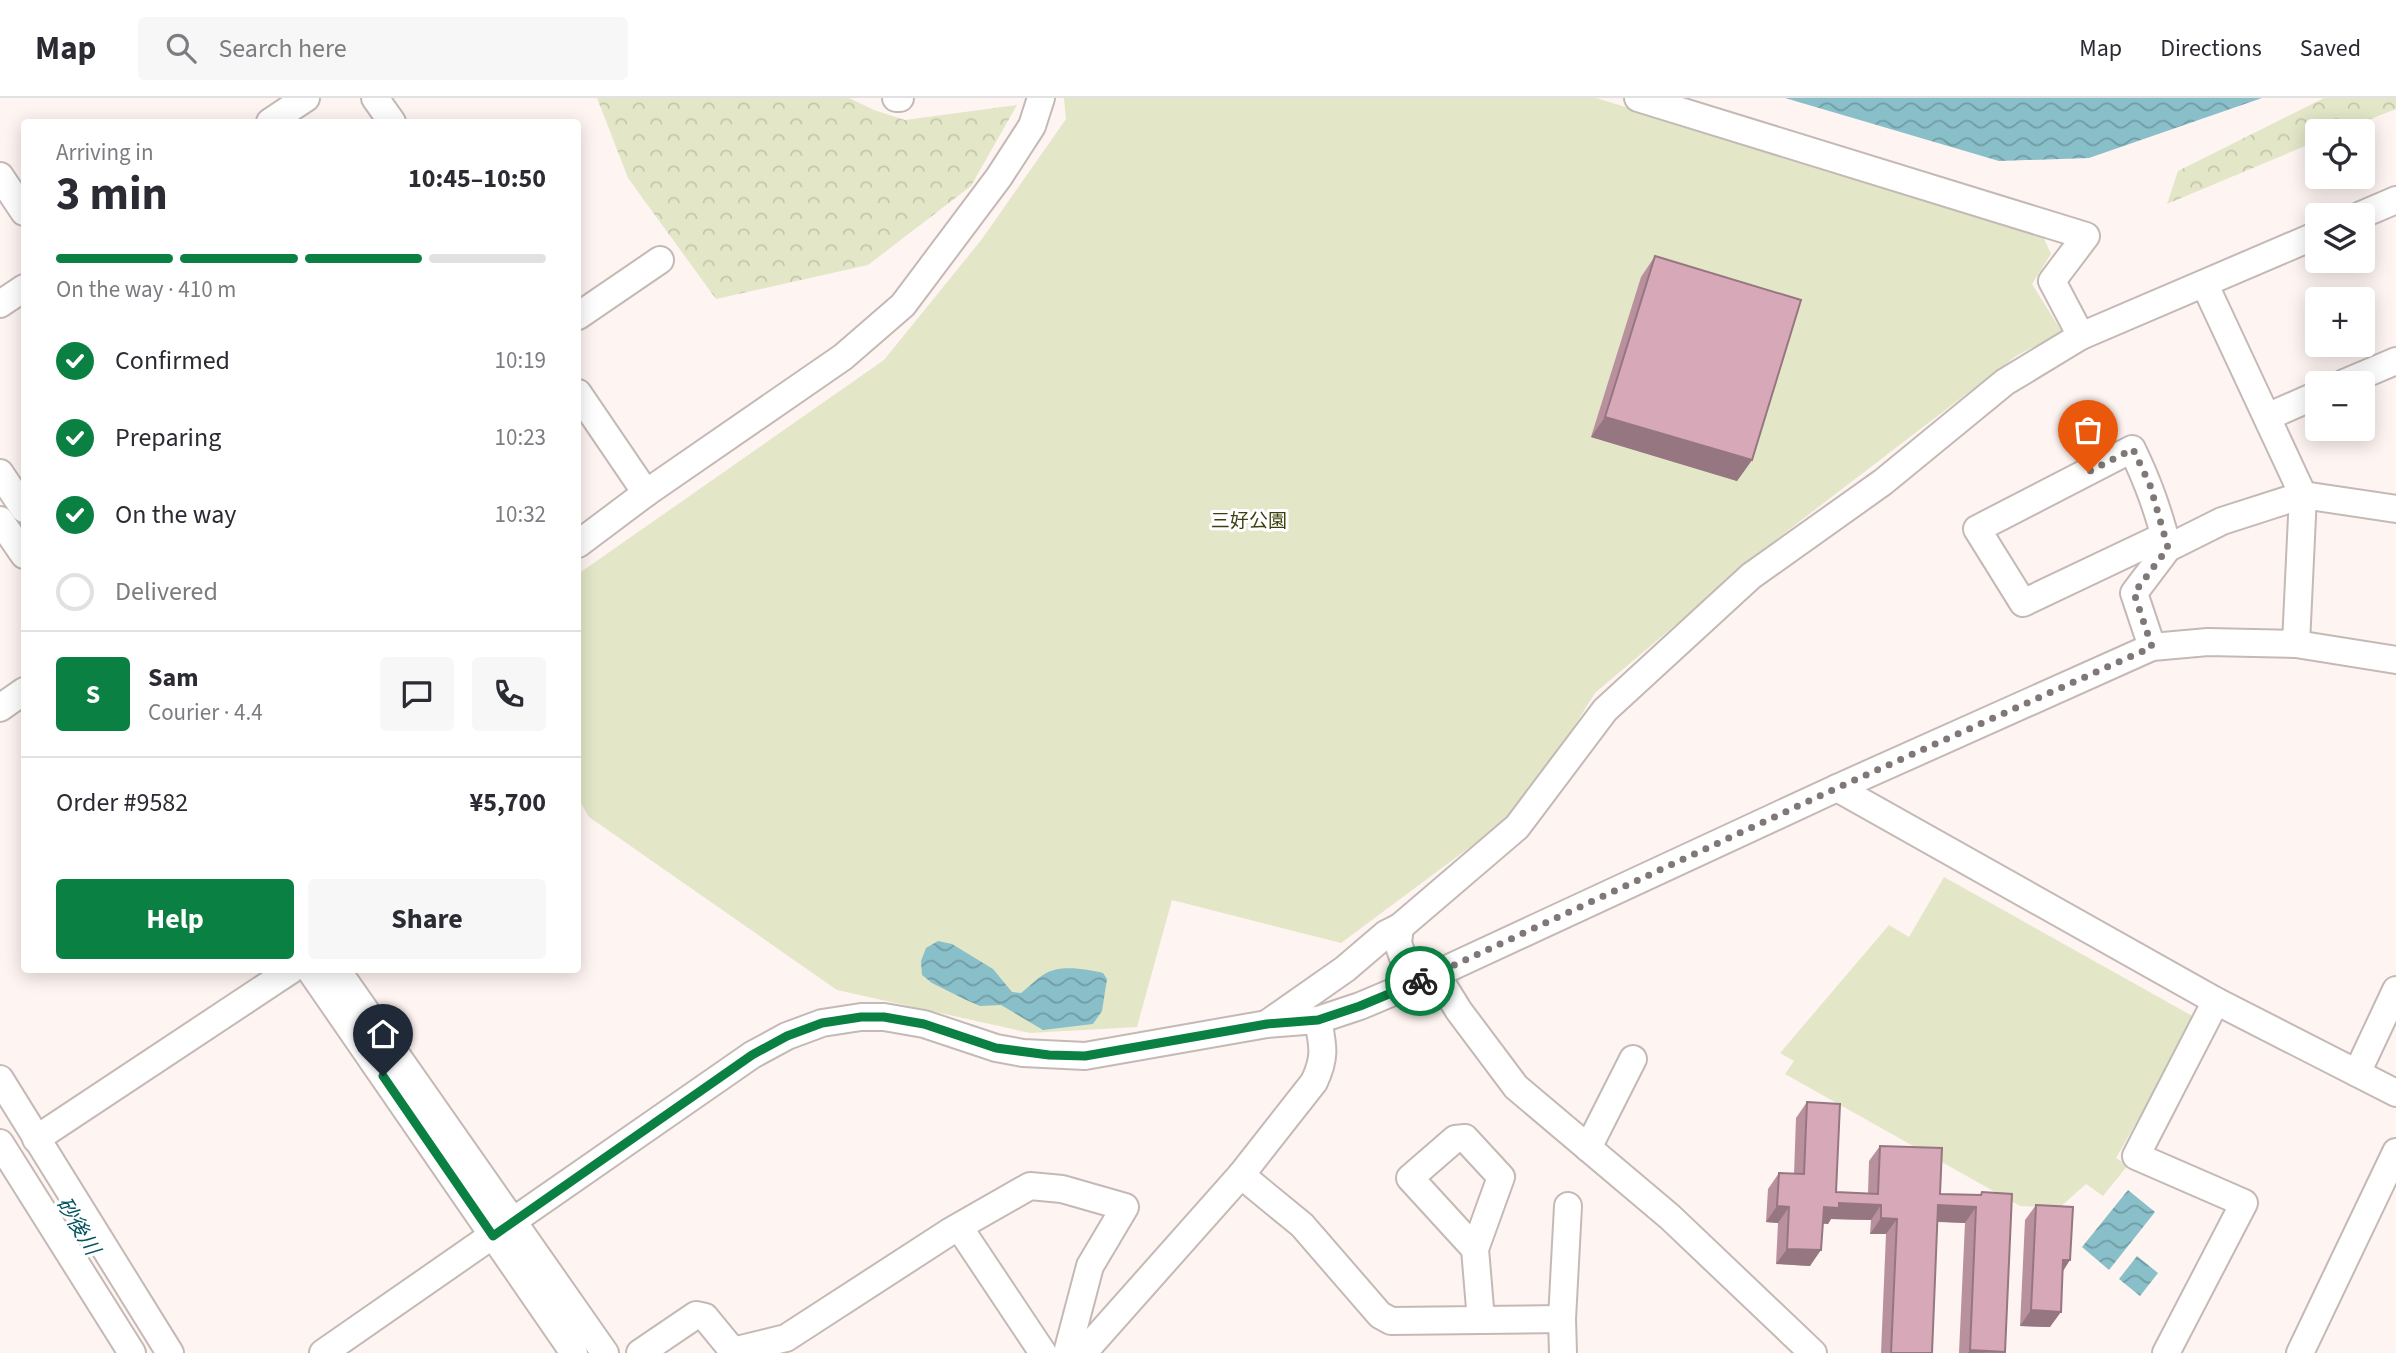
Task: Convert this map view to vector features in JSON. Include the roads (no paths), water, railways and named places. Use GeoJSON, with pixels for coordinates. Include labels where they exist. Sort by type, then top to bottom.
{"type":"FeatureCollection","features":[{"type":"Feature","properties":{"kind":"street"},"geometry":{"type":"LineString","coordinates":[[274,119],[306,98]]}},
{"type":"Feature","properties":{"kind":"street"},"geometry":{"type":"LineString","coordinates":[[375,98],[390,119]]}},
{"type":"Feature","properties":{"kind":"street"},"geometry":{"type":"LineString","coordinates":[[581,542],[646,492],[843,356],[903,304],[999,177],[1032,126],[1041,98]]}},
{"type":"Feature","properties":{"kind":"street"},"geometry":{"type":"LineString","coordinates":[[1638,98],[2086,236],[2052,281],[2081,336]]}},
{"type":"Feature","properties":{"kind":"street"},"geometry":{"type":"LineString","coordinates":[[0,177],[21,208]]}},
{"type":"Feature","properties":{"kind":"street"},"geometry":{"type":"LineString","coordinates":[[2375,209],[2396,200]]}},
{"type":"Feature","properties":{"kind":"street"},"geometry":{"type":"LineString","coordinates":[[1267,1024],[1399,927],[1517,827],[1605,710],[1751,576],[1883,482],[2005,382],[2081,336],[2305,240]]}},
{"type":"Feature","properties":{"kind":"street"},"geometry":{"type":"LineString","coordinates":[[581,314],[660,260]]}},
{"type":"Feature","properties":{"kind":"street"},"geometry":{"type":"LineString","coordinates":[[2204,285],[2303,495],[2295,644]]}},
{"type":"Feature","properties":{"kind":"street"},"geometry":{"type":"LineString","coordinates":[[0,304],[21,290]]}},
{"type":"Feature","properties":{"kind":"street"},"geometry":{"type":"LineString","coordinates":[[2372,371],[2396,361]]}},
{"type":"Feature","properties":{"kind":"street"},"geometry":{"type":"LineString","coordinates":[[581,397],[646,492]]}},
{"type":"Feature","properties":{"kind":"street"},"geometry":{"type":"LineString","coordinates":[[2267,417],[2305,400]]}},
{"type":"Feature","properties":{"kind":"street"},"geometry":{"type":"LineString","coordinates":[[2152,647],[2134,593],[2166,542],[2150,485],[2133,449],[1977,529],[2023,603],[2166,542],[2303,495],[2396,509]]}},
{"type":"Feature","properties":{"kind":"street"},"geometry":{"type":"LineString","coordinates":[[0,472],[21,504]]}},
{"type":"Feature","properties":{"kind":"street"},"geometry":{"type":"LineString","coordinates":[[0,520],[21,551]]}},
{"type":"Feature","properties":{"kind":"street"},"geometry":{"type":"LineString","coordinates":[[323,1353],[752,1055],[787,1036],[822,1023],[861,1017],[896,1019],[924,1024],[996,1048],[1036,1054],[1085,1056],[1267,1024],[1318,1020],[1424,979],[1837,788],[2152,647],[2208,642],[2295,644],[2396,660]]}},
{"type":"Feature","properties":{"kind":"street"},"geometry":{"type":"LineString","coordinates":[[0,708],[21,693]]}},
{"type":"Feature","properties":{"kind":"street"},"geometry":{"type":"LineString","coordinates":[[1837,788],[2216,1001],[2396,1093]]}},
{"type":"Feature","properties":{"kind":"street"},"geometry":{"type":"LineString","coordinates":[[1399,927],[1398,943],[1424,979],[1459,1011],[1516,1087],[1670,1217],[1813,1353]]}},
{"type":"Feature","properties":{"kind":"street"},"geometry":{"type":"LineString","coordinates":[[36,1139],[286,973]]}},
{"type":"Feature","properties":{"kind":"street"},"geometry":{"type":"LineString","coordinates":[[312,973],[503,1228],[605,1353]]}},
{"type":"Feature","properties":{"kind":"street"},"geometry":{"type":"LineString","coordinates":[[339,973],[503,1228],[574,1353]]}},
{"type":"Feature","properties":{"kind":"street"},"geometry":{"type":"LineString","coordinates":[[2357,1073],[2396,990]]}},
{"type":"Feature","properties":{"kind":"street"},"geometry":{"type":"LineString","coordinates":[[2166,1353],[2244,1203],[2136,1156],[2216,1001]]}},
{"type":"Feature","properties":{"kind":"street"},"geometry":{"type":"LineString","coordinates":[[1083,1353],[1241,1175],[1314,1082],[1322,1066],[1324,1050],[1318,1020]]}},
{"type":"Feature","properties":{"kind":"street"},"geometry":{"type":"LineString","coordinates":[[1588,1148],[1633,1059]]}},
{"type":"Feature","properties":{"kind":"street"},"geometry":{"type":"LineString","coordinates":[[0,1079],[170,1353]]}},
{"type":"Feature","properties":{"kind":"street"},"geometry":{"type":"LineString","coordinates":[[0,1143],[132,1353]]}},
{"type":"Feature","properties":{"kind":"street"},"geometry":{"type":"LineString","coordinates":[[2300,1353],[2396,1152]]}},
{"type":"Feature","properties":{"kind":"street"},"geometry":{"type":"LineString","coordinates":[[1241,1175],[1302,1224],[1380,1315],[1391,1321],[1562,1319]]}},
{"type":"Feature","properties":{"kind":"street"},"geometry":{"type":"LineString","coordinates":[[640,1353],[696,1315],[705,1317],[733,1352],[786,1338],[959,1227],[1030,1186],[1062,1189],[1125,1207],[1090,1266],[1068,1353]]}},
{"type":"Feature","properties":{"kind":"street"},"geometry":{"type":"LineString","coordinates":[[1563,1353],[1562,1319],[1568,1206]]}},
{"type":"Feature","properties":{"kind":"street"},"geometry":{"type":"LineString","coordinates":[[959,1227],[1043,1353]]}},
{"type":"Feature","properties":{"kind":"street"},"geometry":{"type":"LineString","coordinates":[[1475,1249],[1481,1320]]}},
{"type":"Feature","properties":{"kind":"water"},"geometry":{"type":"Polygon","coordinates":[[[1785,98],[2262,98],[2089,158],[1999,161],[1785,98]]]}},
{"type":"Feature","properties":{"kind":"water"},"geometry":{"type":"Polygon","coordinates":[[[938,941],[952,944],[993,969],[1012,992],[1021,993],[1043,975],[1057,969],[1103,973],[1107,979],[1102,1011],[1093,1024],[1043,1030],[1001,1005],[980,1006],[932,983],[922,975],[921,961],[926,948],[938,941]]]}},
{"type":"Feature","properties":{"kind":"water"},"geometry":{"type":"Polygon","coordinates":[[[2128,1190],[2155,1212],[2109,1270],[2082,1247],[2128,1190]]]}},
{"type":"Feature","properties":{"kind":"water"},"geometry":{"type":"Polygon","coordinates":[[[2137,1256],[2158,1273],[2140,1296],[2119,1279],[2137,1256]]]}},
{"type":"Feature","properties":{"kind":"park label","name":"三好公園"},"geometry":{"type":"Point","coordinates":[1249,520]}},
{"type":"Feature","properties":{"kind":"water label","name":"砂後川"},"geometry":{"type":"Point","coordinates":[78,1226]}}]}
